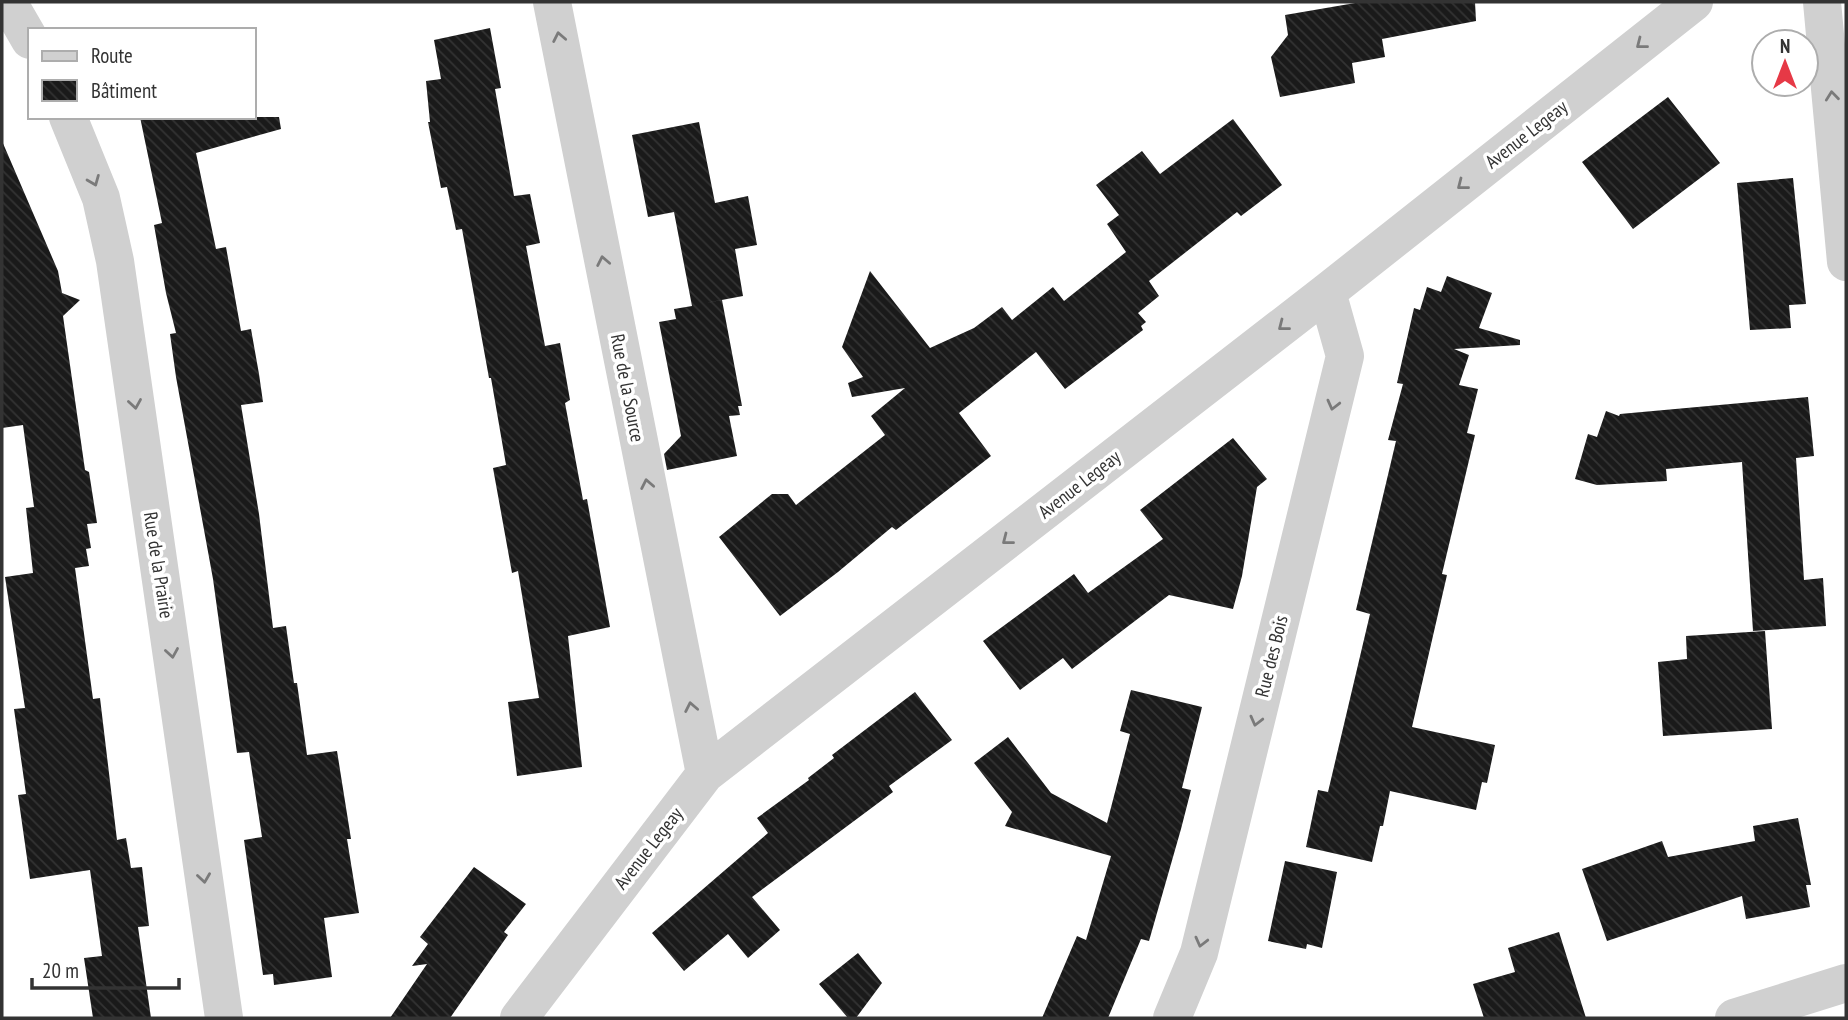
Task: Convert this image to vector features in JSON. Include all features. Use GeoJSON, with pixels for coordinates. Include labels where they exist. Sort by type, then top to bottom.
{"type":"FeatureCollection","features":[{"type":"Feature","properties":{"kind":"street"},"geometry":{"type":"LineString","coordinates":[[8,2],[28,37]]}},
{"type":"Feature","properties":{"kind":"street","name":"Rue de la Source"},"geometry":{"type":"LineString","coordinates":[[552,2],[705,774]]}},
{"type":"Feature","properties":{"kind":"street","name":"Avenue Legeay"},"geometry":{"type":"LineString","coordinates":[[519,1018],[705,774],[1327,292],[1694,2]]}},
{"type":"Feature","properties":{"kind":"street"},"geometry":{"type":"LineString","coordinates":[[1822,2],[1846,262]]}},
{"type":"Feature","properties":{"kind":"street","name":"Rue de la Prairie"},"geometry":{"type":"LineString","coordinates":[[69,119],[101,198],[115,261],[224,1018]]}},
{"type":"Feature","properties":{"kind":"street","name":"Rue des Bois"},"geometry":{"type":"LineString","coordinates":[[1172,1018],[1199,953],[1345,356],[1327,292]]}},
{"type":"Feature","properties":{"kind":"street"},"geometry":{"type":"LineString","coordinates":[[1734,1018],[1846,983]]}},
{"type":"Feature","properties":{"kind":"building"},"geometry":{"type":"Polygon","coordinates":[[[1361,2],[1475,2],[1476,21],[1382,39],[1385,57],[1352,63],[1355,83],[1280,97],[1271,57],[1288,35],[1285,15],[1361,2]]]}},
{"type":"Feature","properties":{"kind":"building"},"geometry":{"type":"Polygon","coordinates":[[[490,28],[501,88],[495,89],[514,196],[530,194],[540,243],[526,246],[545,346],[560,343],[570,400],[565,403],[583,500],[587,499],[610,627],[568,636],[582,767],[517,776],[508,702],[539,698],[518,571],[512,573],[493,468],[506,465],[491,378],[462,229],[456,230],[447,187],[441,188],[428,122],[426,81],[441,79],[434,40],[490,28]]]}},
{"type":"Feature","properties":{"kind":"building"},"geometry":{"type":"Polygon","coordinates":[[[1668,97],[1720,163],[1633,229],[1582,162],[1668,97]]]}},
{"type":"Feature","properties":{"kind":"building"},"geometry":{"type":"Polygon","coordinates":[[[279,117],[281,129],[196,153],[216,249],[226,247],[241,331],[251,329],[259,374],[263,402],[241,405],[259,514],[273,628],[286,626],[307,755],[337,751],[359,913],[324,918],[332,977],[274,985],[273,974],[263,975],[244,840],[262,837],[249,752],[237,753],[213,579],[176,377],[170,334],[176,333],[154,225],[162,223],[140,119],[279,117]]]}},
{"type":"Feature","properties":{"kind":"building"},"geometry":{"type":"Polygon","coordinates":[[[1233,119],[1282,185],[1241,216],[1237,212],[1149,281],[1159,296],[1138,313],[1146,322],[1141,326],[1143,330],[1065,389],[1036,352],[959,413],[991,456],[896,530],[892,527],[780,616],[719,537],[772,494],[788,494],[796,505],[885,435],[871,416],[905,388],[852,397],[848,383],[863,377],[842,347],[870,271],[930,348],[974,328],[1002,307],[1012,320],[1053,287],[1064,301],[1126,252],[1107,224],[1119,215],[1096,185],[1142,151],[1160,174],[1233,119]]]}},
{"type":"Feature","properties":{"kind":"building"},"geometry":{"type":"Polygon","coordinates":[[[699,122],[715,203],[748,196],[757,245],[735,249],[743,296],[695,305],[722,300],[742,406],[738,406],[740,415],[729,416],[737,456],[667,470],[664,454],[681,436],[659,322],[676,319],[674,309],[692,306],[674,212],[648,217],[632,135],[699,122]]]}},
{"type":"Feature","properties":{"kind":"building"},"geometry":{"type":"Polygon","coordinates":[[[2,141],[58,271],[62,293],[80,300],[63,316],[85,470],[89,472],[97,523],[87,524],[91,548],[86,549],[89,566],[75,568],[93,699],[100,698],[117,840],[126,838],[131,868],[142,867],[149,926],[138,927],[151,1018],[93,1018],[84,958],[102,956],[90,870],[30,879],[18,795],[26,794],[14,709],[25,708],[5,577],[33,573],[26,508],[34,507],[23,425],[2,428],[2,141]]]}},
{"type":"Feature","properties":{"kind":"building"},"geometry":{"type":"Polygon","coordinates":[[[1793,178],[1806,304],[1789,305],[1791,328],[1750,330],[1737,183],[1793,178]]]}},
{"type":"Feature","properties":{"kind":"building"},"geometry":{"type":"Polygon","coordinates":[[[1447,276],[1492,293],[1479,328],[1520,340],[1520,345],[1454,349],[1469,355],[1459,385],[1478,389],[1467,433],[1475,435],[1442,574],[1447,575],[1412,727],[1495,745],[1487,783],[1482,782],[1476,810],[1390,791],[1372,862],[1306,847],[1318,790],[1328,792],[1370,614],[1356,610],[1396,441],[1388,440],[1403,384],[1397,383],[1414,308],[1420,310],[1427,287],[1441,292],[1447,276]]]}},
{"type":"Feature","properties":{"kind":"building"},"geometry":{"type":"Polygon","coordinates":[[[1808,397],[1814,456],[1796,458],[1804,580],[1823,578],[1826,626],[1753,631],[1742,462],[1666,469],[1667,481],[1597,485],[1575,479],[1588,434],[1597,437],[1606,411],[1619,416],[1808,397]]]}},
{"type":"Feature","properties":{"kind":"building"},"geometry":{"type":"Polygon","coordinates":[[[1233,438],[1267,479],[1257,487],[1242,576],[1233,609],[1169,595],[1072,669],[1063,658],[1020,690],[983,641],[1074,574],[1088,593],[1163,539],[1140,510],[1233,438]]]}},
{"type":"Feature","properties":{"kind":"building"},"geometry":{"type":"Polygon","coordinates":[[[1765,631],[1772,729],[1663,736],[1658,662],[1687,659],[1686,636],[1765,631]]]}},
{"type":"Feature","properties":{"kind":"building"},"geometry":{"type":"Polygon","coordinates":[[[1131,690],[1202,707],[1182,788],[1191,790],[1181,829],[1149,941],[1141,939],[1108,1018],[1042,1018],[1077,936],[1086,940],[1111,856],[1005,826],[1012,812],[974,763],[1008,737],[1051,793],[1107,823],[1130,734],[1120,731],[1131,690]]]}},
{"type":"Feature","properties":{"kind":"building"},"geometry":{"type":"Polygon","coordinates":[[[915,692],[952,740],[889,786],[893,792],[752,897],[780,930],[748,958],[728,934],[684,971],[652,933],[768,833],[757,818],[809,780],[808,778],[834,758],[832,755],[915,692]]]}},
{"type":"Feature","properties":{"kind":"building"},"geometry":{"type":"Polygon","coordinates":[[[1798,818],[1811,885],[1806,885],[1810,907],[1746,919],[1742,896],[1607,941],[1582,869],[1662,841],[1668,857],[1755,841],[1753,826],[1798,818]]]}},
{"type":"Feature","properties":{"kind":"building"},"geometry":{"type":"Polygon","coordinates":[[[1285,861],[1337,872],[1322,948],[1307,944],[1306,949],[1268,941],[1285,861]]]}},
{"type":"Feature","properties":{"kind":"building"},"geometry":{"type":"Polygon","coordinates":[[[474,867],[526,904],[504,932],[508,935],[450,1018],[390,1018],[427,964],[412,966],[428,944],[420,937],[474,867]]]}},
{"type":"Feature","properties":{"kind":"building"},"geometry":{"type":"Polygon","coordinates":[[[1559,932],[1586,1018],[1484,1018],[1473,984],[1515,972],[1508,948],[1559,932]]]}},
{"type":"Feature","properties":{"kind":"building"},"geometry":{"type":"Polygon","coordinates":[[[858,953],[882,983],[856,1018],[848,1018],[819,984],[858,953]]]}}]}
